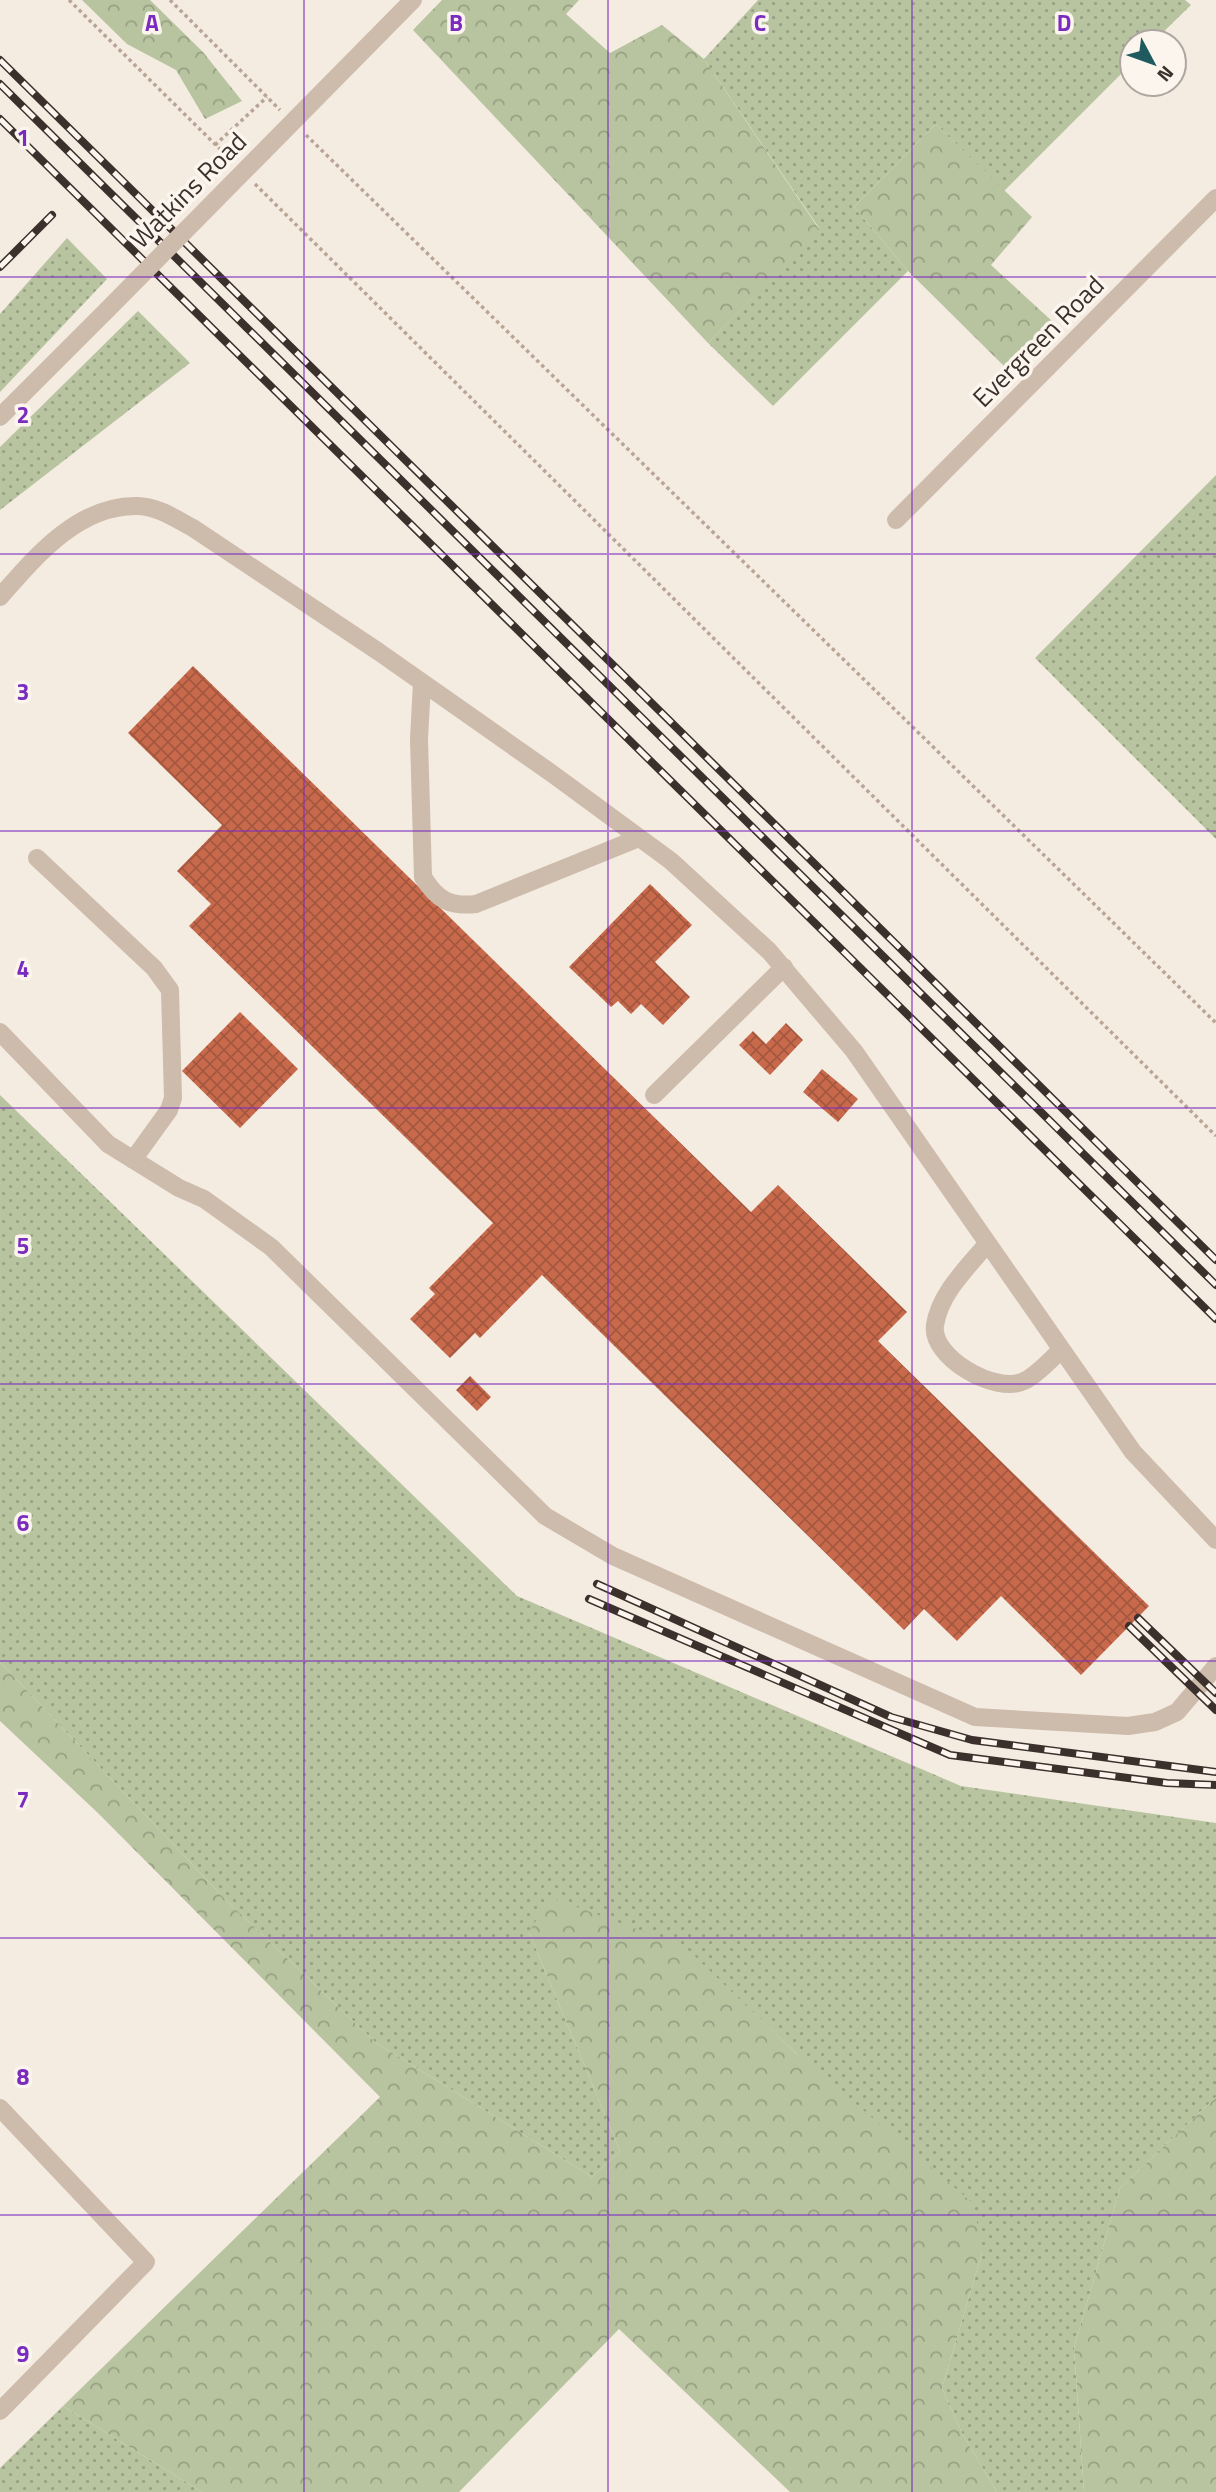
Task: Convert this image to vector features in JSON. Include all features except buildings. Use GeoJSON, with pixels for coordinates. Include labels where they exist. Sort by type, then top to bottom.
{"type":"FeatureCollection","features":[{"type":"Feature","properties":{"kind":"street","name":"Watkins Road"},"geometry":{"type":"LineString","coordinates":[[0,417],[413,0]]}},
{"type":"Feature","properties":{"kind":"street","name":"Evergreen Road"},"geometry":{"type":"LineString","coordinates":[[896,520],[1216,198]]}},
{"type":"Feature","properties":{"kind":"street"},"geometry":{"type":"LineString","coordinates":[[0,597],[54,539],[89,517],[138,506],[160,511],[193,528],[422,682],[681,870],[784,967],[854,1051],[1133,1452],[1216,1540]]}},
{"type":"Feature","properties":{"kind":"street"},"geometry":{"type":"LineString","coordinates":[[422,682],[419,739],[423,877],[433,894],[455,906],[476,904],[639,838]]}},
{"type":"Feature","properties":{"kind":"street"},"geometry":{"type":"LineString","coordinates":[[37,858],[154,968],[170,990],[173,1098],[169,1110],[134,1160]]}},
{"type":"Feature","properties":{"kind":"street"},"geometry":{"type":"LineString","coordinates":[[653,1095],[784,967]]}},
{"type":"Feature","properties":{"kind":"street"},"geometry":{"type":"LineString","coordinates":[[0,1032],[108,1144],[179,1188],[204,1199],[271,1247],[545,1516],[613,1556],[975,1717],[1128,1726],[1155,1722],[1177,1712],[1216,1666]]}},
{"type":"Feature","properties":{"kind":"street"},"geometry":{"type":"LineString","coordinates":[[987,1244],[946,1296],[934,1327],[941,1348],[983,1379],[1003,1385],[1023,1381],[1061,1350]]}},
{"type":"Feature","properties":{"kind":"street"},"geometry":{"type":"LineString","coordinates":[[0,2108],[146,2262],[0,2411]]}},
{"type":"Feature","properties":{"kind":"path"},"geometry":{"type":"LineString","coordinates":[[69,0],[235,164]]}},
{"type":"Feature","properties":{"kind":"path"},"geometry":{"type":"LineString","coordinates":[[170,0],[287,117]]}},
{"type":"Feature","properties":{"kind":"path"},"geometry":{"type":"LineString","coordinates":[[215,145],[267,97]]}},
{"type":"Feature","properties":{"kind":"path"},"geometry":{"type":"LineString","coordinates":[[297,127],[1216,1023]]}},
{"type":"Feature","properties":{"kind":"path"},"geometry":{"type":"LineString","coordinates":[[254,184],[1216,1136]]}},
{"type":"Feature","properties":{"kind":"green space"},"geometry":{"type":"Polygon","coordinates":[[[82,0],[150,0],[203,52],[242,101],[205,119],[176,70],[127,44],[82,0]]]}},
{"type":"Feature","properties":{"kind":"green space"},"geometry":{"type":"Polygon","coordinates":[[[442,0],[579,0],[566,14],[610,53],[662,25],[704,59],[819,229],[708,343],[413,30],[442,0]]]}},
{"type":"Feature","properties":{"kind":"green space"},"geometry":{"type":"Polygon","coordinates":[[[758,0],[1185,0],[1191,5],[1167,28],[1118,28],[1118,77],[1004,191],[936,124],[854,207],[908,271],[773,406],[708,343],[819,228],[704,59],[758,0]]]}},
{"type":"Feature","properties":{"kind":"green space"},"geometry":{"type":"Polygon","coordinates":[[[936,124],[1032,217],[991,265],[1053,322],[1008,370],[908,271],[854,207],[936,124]]]}},
{"type":"Feature","properties":{"kind":"green space"},"geometry":{"type":"Polygon","coordinates":[[[67,238],[107,279],[0,392],[0,314],[67,238]]]}},
{"type":"Feature","properties":{"kind":"green space"},"geometry":{"type":"Polygon","coordinates":[[[138,311],[190,363],[0,510],[0,447],[138,311]]]}},
{"type":"Feature","properties":{"kind":"green space"},"geometry":{"type":"Polygon","coordinates":[[[1216,475],[1216,839],[1035,658],[1216,475]]]}},
{"type":"Feature","properties":{"kind":"green space"},"geometry":{"type":"Polygon","coordinates":[[[0,1095],[517,1596],[961,1786],[1216,1823],[1216,2097],[1120,2188],[1074,2348],[1084,2492],[997,2492],[963,2435],[942,2388],[982,2253],[797,2054],[685,1948],[529,1932],[620,2151],[592,2177],[375,2042],[225,1899],[0,1662],[0,1095]]]}},
{"type":"Feature","properties":{"kind":"green space"},"geometry":{"type":"Polygon","coordinates":[[[0,1662],[225,1899],[375,2042],[592,2177],[620,2151],[529,1932],[550,1897],[685,1947],[797,2054],[974,2204],[982,2253],[942,2388],[963,2435],[997,2492],[790,2492],[619,2329],[459,2492],[202,2492],[63,2406],[380,2097],[99,1814],[0,1721],[0,1662]]]}},
{"type":"Feature","properties":{"kind":"green space"},"geometry":{"type":"Polygon","coordinates":[[[1216,2097],[1216,2492],[1084,2492],[1074,2348],[1120,2188],[1216,2097]]]}},
{"type":"Feature","properties":{"kind":"green space"},"geometry":{"type":"Polygon","coordinates":[[[63,2406],[202,2492],[0,2492],[0,2468],[63,2406]]]}},
{"type":"Feature","properties":{"kind":"railway"},"geometry":{"type":"LineString","coordinates":[[0,60],[1216,1260]]}},
{"type":"Feature","properties":{"kind":"railway"},"geometry":{"type":"LineString","coordinates":[[0,84],[1216,1285]]}},
{"type":"Feature","properties":{"kind":"railway"},"geometry":{"type":"LineString","coordinates":[[0,119],[1216,1319]]}},
{"type":"Feature","properties":{"kind":"railway"},"geometry":{"type":"LineString","coordinates":[[0,267],[52,215]]}},
{"type":"Feature","properties":{"kind":"railway"},"geometry":{"type":"LineString","coordinates":[[597,1584],[891,1717],[972,1740],[1216,1772]]}},
{"type":"Feature","properties":{"kind":"railway"},"geometry":{"type":"LineString","coordinates":[[589,1599],[950,1755],[1167,1783],[1216,1785]]}},
{"type":"Feature","properties":{"kind":"railway"},"geometry":{"type":"LineString","coordinates":[[1138,1618],[1216,1693]]}},
{"type":"Feature","properties":{"kind":"railway"},"geometry":{"type":"LineString","coordinates":[[1129,1626],[1216,1710]]}}]}
